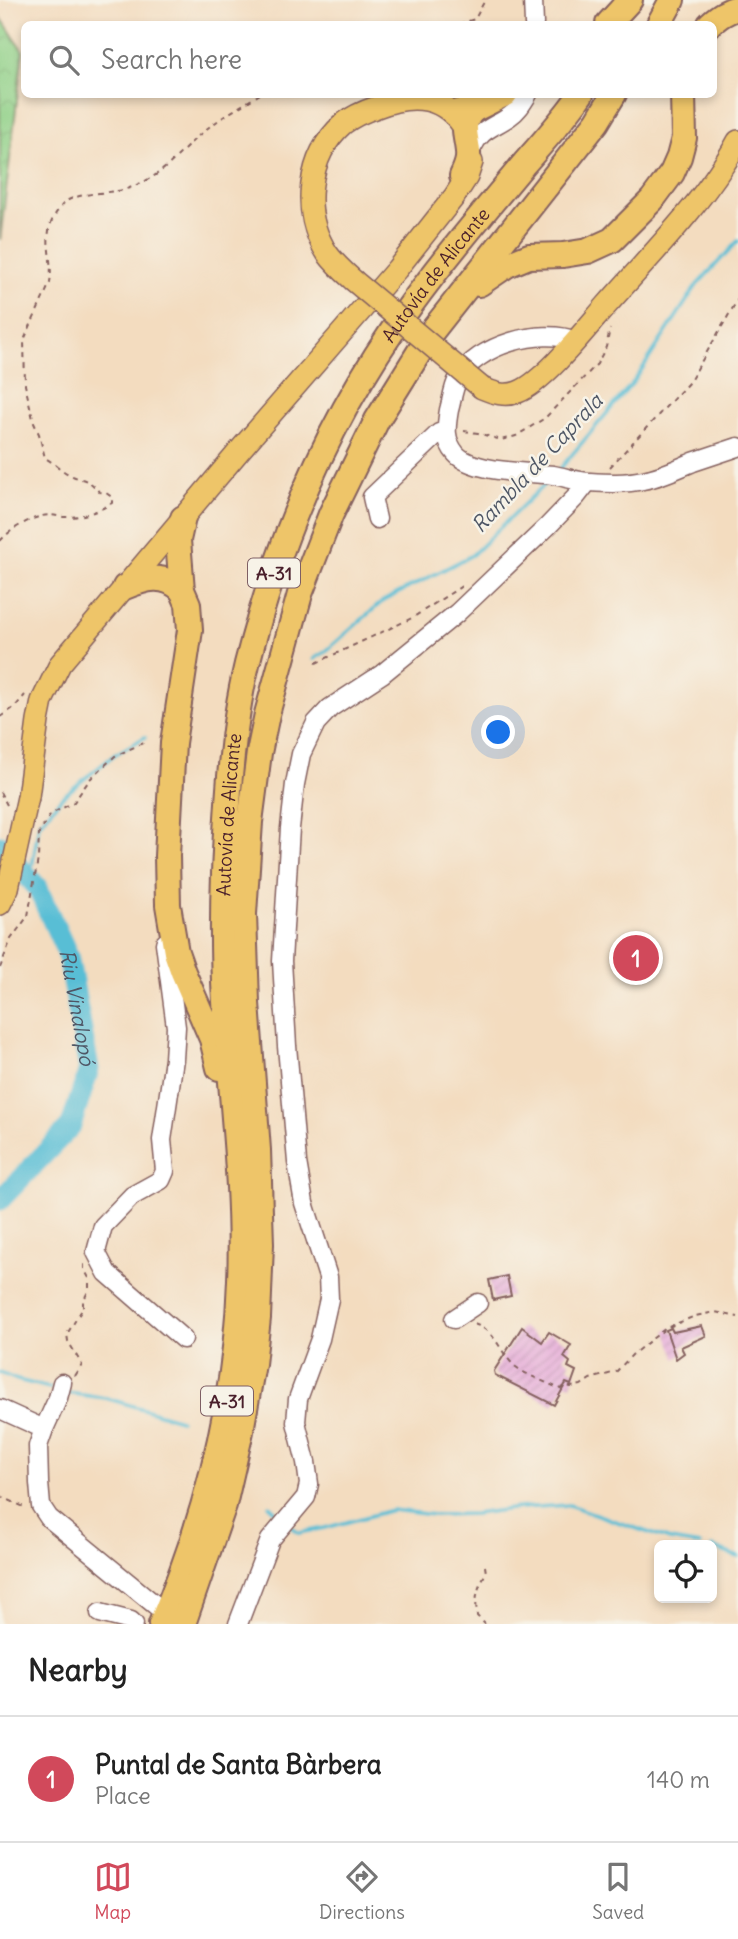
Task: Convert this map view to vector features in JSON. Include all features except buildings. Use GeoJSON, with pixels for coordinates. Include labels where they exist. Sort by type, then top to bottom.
{"type":"FeatureCollection","features":[{"type":"Feature","properties":{"kind":"highway"},"geometry":{"type":"LineString","coordinates":[[611,21],[630,0]]}},
{"type":"Feature","properties":{"kind":"highway"},"geometry":{"type":"LineString","coordinates":[[632,21],[645,0]]}},
{"type":"Feature","properties":{"kind":"highway"},"geometry":{"type":"LineString","coordinates":[[661,21],[672,0]]}},
{"type":"Feature","properties":{"kind":"highway"},"geometry":{"type":"LineString","coordinates":[[713,21],[719,15],[738,8]]}},
{"type":"Feature","properties":{"kind":"highway"},"geometry":{"type":"LineString","coordinates":[[460,182],[468,162],[469,126],[500,98]]}},
{"type":"Feature","properties":{"kind":"highway","name":"Autovía de Alicante"},"geometry":{"type":"LineString","coordinates":[[158,1619],[176,1587],[200,1518],[223,1423],[234,1362],[240,1282],[240,1209],[225,1000],[223,857],[236,721],[247,666],[268,588],[299,503],[357,386],[409,307],[578,98]]}},
{"type":"Feature","properties":{"kind":"highway","name":"Autovía de Alicante"},"geometry":{"type":"LineString","coordinates":[[183,1624],[224,1504],[253,1364],[261,1244],[244,914],[250,822],[259,754],[267,714],[300,594],[331,514],[377,420],[433,330],[597,122],[612,98]]}},
{"type":"Feature","properties":{"kind":"highway"},"geometry":{"type":"LineString","coordinates":[[458,297],[506,265],[529,256],[588,251],[612,240],[652,200],[672,173],[684,138],[683,98]]}},
{"type":"Feature","properties":{"kind":"highway"},"geometry":{"type":"LineString","coordinates":[[183,518],[178,540],[182,590],[188,604],[190,630],[173,743],[167,856],[168,905],[185,1008],[212,1039],[224,1110],[236,1139]]}},
{"type":"Feature","properties":{"kind":"highway"},"geometry":{"type":"LineString","coordinates":[[124,587],[158,578],[167,579],[182,590]]}},
{"type":"Feature","properties":{"kind":"main road"},"geometry":{"type":"LineString","coordinates":[[469,126],[431,100],[400,100],[367,110],[343,124],[326,145],[314,172],[311,204],[316,231],[332,259],[353,280],[482,388],[508,395],[532,384],[576,341],[711,184],[738,141]]}},
{"type":"Feature","properties":{"kind":"main road"},"geometry":{"type":"LineString","coordinates":[[4,896],[29,797],[42,701],[60,664],[370,300],[447,206],[460,182],[461,155],[453,134],[442,120],[423,108],[400,100]]}},
{"type":"Feature","properties":{"kind":"street"},"geometry":{"type":"LineString","coordinates":[[533,0],[534,21]]}},
{"type":"Feature","properties":{"kind":"street"},"geometry":{"type":"LineString","coordinates":[[423,108],[434,108],[456,124],[469,126],[511,116],[526,98]]}},
{"type":"Feature","properties":{"kind":"street"},"geometry":{"type":"LineString","coordinates":[[576,341],[565,336],[517,340],[484,353],[469,364],[458,379],[445,431],[457,456],[481,467],[556,475],[591,482],[625,483],[645,480],[738,447]]}},
{"type":"Feature","properties":{"kind":"street"},"geometry":{"type":"LineString","coordinates":[[377,519],[372,497],[439,433],[445,431]]}},
{"type":"Feature","properties":{"kind":"street"},"geometry":{"type":"LineString","coordinates":[[238,1624],[270,1540],[306,1497],[309,1484],[296,1422],[298,1399],[320,1339],[329,1300],[328,1277],[304,1203],[297,1163],[282,961],[290,828],[301,754],[316,723],[330,708],[382,674],[457,613],[591,482]]}},
{"type":"Feature","properties":{"kind":"street"},"geometry":{"type":"LineString","coordinates":[[183,1339],[107,1273],[96,1252],[103,1226],[132,1196],[161,1180],[165,1171],[162,1140],[176,1027],[185,1008]]}},
{"type":"Feature","properties":{"kind":"street"},"geometry":{"type":"LineString","coordinates":[[463,1321],[478,1303]]}},
{"type":"Feature","properties":{"kind":"street"},"geometry":{"type":"LineString","coordinates":[[62,1383],[38,1446],[41,1506],[49,1518],[158,1619]]}},
{"type":"Feature","properties":{"kind":"street"},"geometry":{"type":"LineString","coordinates":[[0,1409],[44,1429]]}},
{"type":"Feature","properties":{"kind":"street"},"geometry":{"type":"LineString","coordinates":[[100,1613],[134,1624]]}},
{"type":"Feature","properties":{"kind":"path"},"geometry":{"type":"LineString","coordinates":[[469,21],[475,19],[485,0]]}},
{"type":"Feature","properties":{"kind":"path"},"geometry":{"type":"LineString","coordinates":[[0,541],[22,524],[42,516],[84,514],[112,503],[112,498],[106,493],[99,492],[94,485],[45,458],[24,385],[24,340],[50,283],[52,273],[47,244],[49,227],[55,214],[65,202],[91,194],[125,189],[146,180],[170,164],[222,118],[254,98]]}},
{"type":"Feature","properties":{"kind":"path"},"geometry":{"type":"LineString","coordinates":[[591,482],[632,446],[690,381],[738,299]]}},
{"type":"Feature","properties":{"kind":"path"},"geometry":{"type":"LineString","coordinates":[[316,663],[412,618],[465,584]]}},
{"type":"Feature","properties":{"kind":"path"},"geometry":{"type":"LineString","coordinates":[[0,968],[11,939],[28,916],[38,859],[39,833],[51,814],[74,802],[90,779],[115,756],[145,742]]}},
{"type":"Feature","properties":{"kind":"path"},"geometry":{"type":"LineString","coordinates":[[62,1383],[72,1379],[82,1365],[68,1341],[67,1334],[83,1308],[83,1301],[89,1290],[84,1257],[91,1251],[96,1252]]}},
{"type":"Feature","properties":{"kind":"path"},"geometry":{"type":"LineString","coordinates":[[463,1321],[481,1326],[495,1337],[516,1367],[560,1389],[581,1385],[590,1379],[616,1372],[633,1354],[666,1328],[695,1315],[715,1312],[738,1317]]}},
{"type":"Feature","properties":{"kind":"path"},"geometry":{"type":"LineString","coordinates":[[0,1496],[49,1518]]}},
{"type":"Feature","properties":{"kind":"path"},"geometry":{"type":"LineString","coordinates":[[485,1566],[486,1573],[479,1584],[475,1599],[477,1616],[485,1624]]}},
{"type":"Feature","properties":{"kind":"green space"},"geometry":{"type":"Polygon","coordinates":[[[0,16],[21,48],[21,67],[0,240],[0,16]]]}},
{"type":"Feature","properties":{"kind":"waterway","name":"Rambla de Caprala"},"geometry":{"type":"LineString","coordinates":[[559,470],[635,380],[697,285],[738,241]]}},
{"type":"Feature","properties":{"kind":"waterway","name":"Rambla de Caprala"},"geometry":{"type":"LineString","coordinates":[[314,659],[383,601],[472,555],[549,480]]}},
{"type":"Feature","properties":{"kind":"waterway","name":"Rambla de Caprala"},"geometry":{"type":"LineString","coordinates":[[30,879],[39,824],[62,797],[114,755],[145,737]]}},
{"type":"Feature","properties":{"kind":"waterway","name":"Riu Vinalopó"},"geometry":{"type":"LineString","coordinates":[[0,845],[37,887],[68,955],[89,1069],[71,1126],[0,1200]]}},
{"type":"Feature","properties":{"kind":"waterway"},"geometry":{"type":"LineString","coordinates":[[0,1373],[50,1388]]}},
{"type":"Feature","properties":{"kind":"waterway"},"geometry":{"type":"LineString","coordinates":[[66,1393],[106,1398],[180,1420]]}},
{"type":"Feature","properties":{"kind":"waterway"},"geometry":{"type":"LineString","coordinates":[[269,1505],[282,1519]]}},
{"type":"Feature","properties":{"kind":"waterway"},"geometry":{"type":"LineString","coordinates":[[291,1526],[299,1533],[392,1510],[434,1515],[474,1514],[569,1505],[670,1540]]}},
{"type":"Feature","properties":{"kind":"waterway"},"geometry":{"type":"LineString","coordinates":[[717,1549],[738,1557]]}},
{"type":"Feature","properties":{"kind":"place","name":"Puntal de Santa Bàrbera"},"geometry":{"type":"Point","coordinates":[636,958]}}]}
